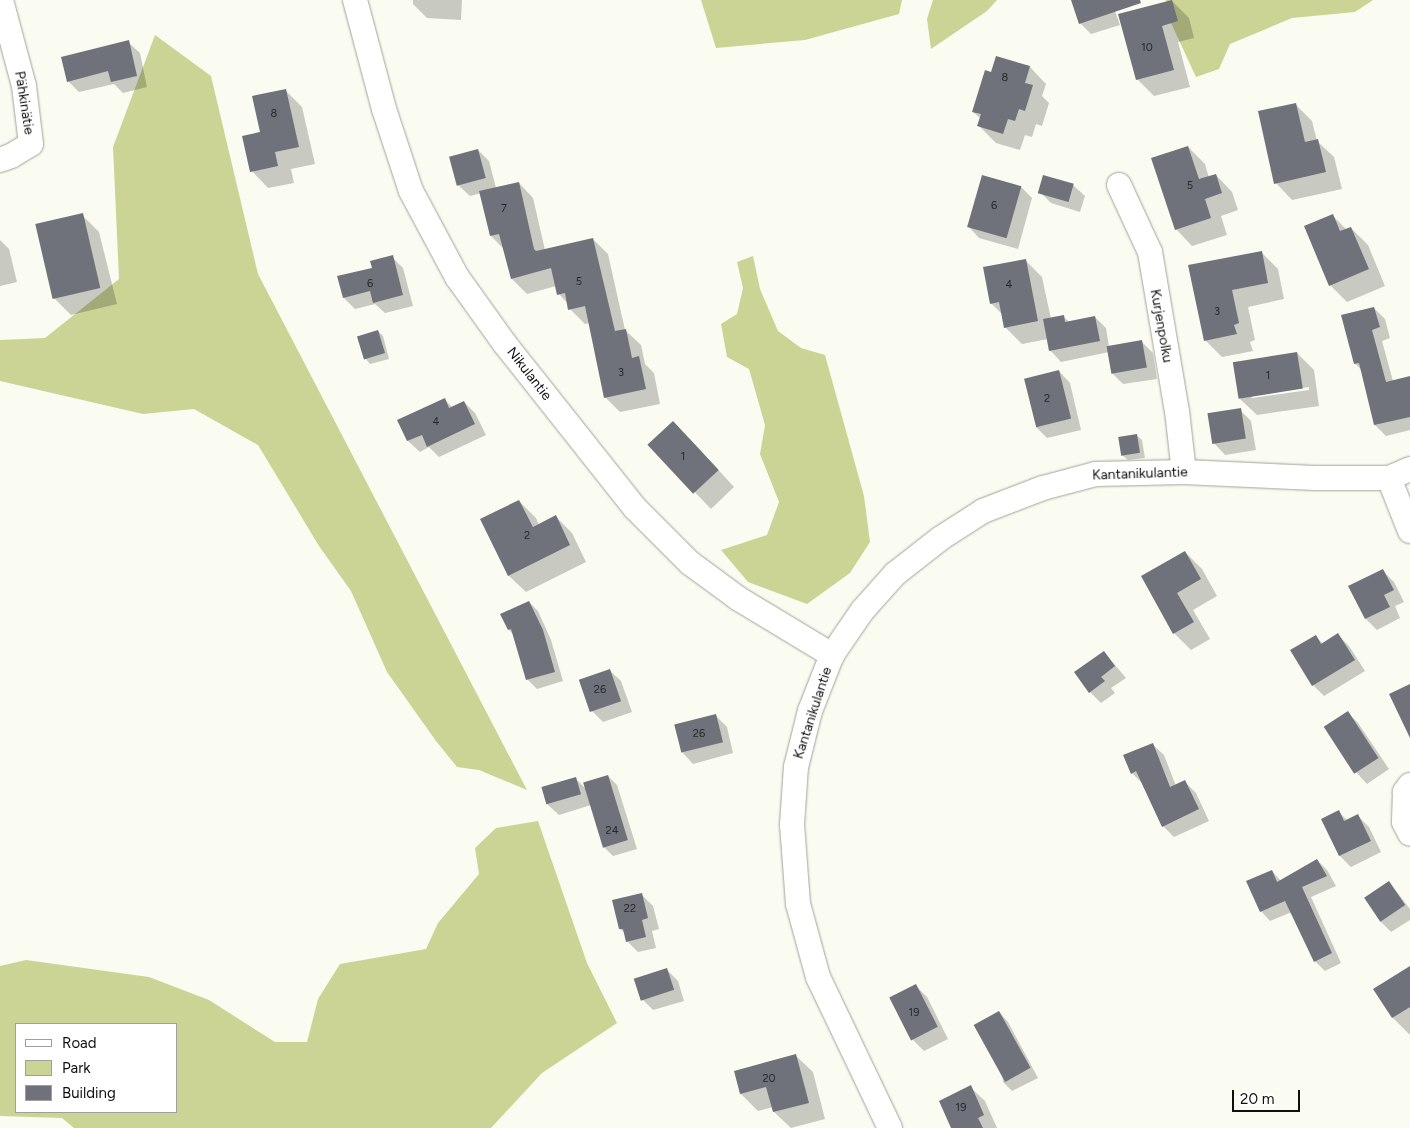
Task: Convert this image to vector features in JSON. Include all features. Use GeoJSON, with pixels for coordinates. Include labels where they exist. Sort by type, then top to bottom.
{"type":"FeatureCollection","features":[{"type":"Feature","properties":{"kind":"street","name":"Pähkinätie"},"geometry":{"type":"LineString","coordinates":[[0,160],[31,144],[24,86],[1,0]]}},
{"type":"Feature","properties":{"kind":"street","name":"Nikulantie"},"geometry":{"type":"LineString","coordinates":[[356,0],[384,109],[411,191],[457,276],[505,344],[634,508],[690,564],[739,599],[832,655]]}},
{"type":"Feature","properties":{"kind":"street","name":"Kurjenpolku"},"geometry":{"type":"LineString","coordinates":[[1120,185],[1150,252],[1177,411],[1184,472]]}},
{"type":"Feature","properties":{"kind":"street","name":"Kantanikulantie"},"geometry":{"type":"LineString","coordinates":[[890,1128],[818,977],[798,904],[792,825],[796,767],[810,712],[832,655],[862,611],[895,574],[941,538],[983,511],[1043,488],[1096,474],[1184,472],[1315,478],[1400,474]]}},
{"type":"Feature","properties":{"kind":"street"},"geometry":{"type":"LineString","coordinates":[[1400,474],[1410,531]]}},
{"type":"Feature","properties":{"kind":"street"},"geometry":{"type":"LineString","coordinates":[[1410,785],[1405,792],[1404,814],[1404,822],[1410,834]]}},
{"type":"Feature","properties":{"kind":"green space"},"geometry":{"type":"Polygon","coordinates":[[[701,0],[902,0],[899,14],[805,40],[716,48],[701,0]]]}},
{"type":"Feature","properties":{"kind":"green space"},"geometry":{"type":"Polygon","coordinates":[[[933,0],[997,0],[987,11],[931,49],[927,19],[933,0]]]}},
{"type":"Feature","properties":{"kind":"green space"},"geometry":{"type":"Polygon","coordinates":[[[1166,0],[1373,0],[1355,12],[1292,18],[1230,44],[1219,69],[1196,77],[1171,23],[1166,0]]]}},
{"type":"Feature","properties":{"kind":"green space"},"geometry":{"type":"Polygon","coordinates":[[[155,35],[211,76],[258,274],[527,790],[479,770],[457,767],[436,741],[387,672],[351,591],[319,546],[258,445],[194,409],[143,414],[0,381],[0,340],[45,338],[119,279],[113,147],[155,35]]]}},
{"type":"Feature","properties":{"kind":"green space"},"geometry":{"type":"Polygon","coordinates":[[[753,256],[760,289],[778,331],[801,348],[825,355],[864,496],[870,542],[850,573],[807,604],[748,582],[721,550],[767,535],[779,502],[760,454],[765,425],[749,369],[727,357],[721,324],[737,314],[743,288],[737,262],[753,256]]]}},
{"type":"Feature","properties":{"kind":"green space"},"geometry":{"type":"Polygon","coordinates":[[[538,821],[587,963],[617,1023],[542,1073],[491,1128],[74,1128],[62,1118],[0,1116],[0,966],[26,960],[149,977],[209,1000],[275,1042],[307,1042],[318,999],[340,964],[426,949],[438,923],[479,874],[475,848],[496,828],[538,821]]]}},
{"type":"Feature","properties":{"kind":"building"},"geometry":{"type":"Polygon","coordinates":[[[1071,0],[1140,0],[1141,3],[1079,24],[1071,0]]]}},
{"type":"Feature","properties":{"kind":"building"},"geometry":{"type":"Polygon","coordinates":[[[1172,0],[1178,21],[1162,26],[1174,70],[1136,80],[1118,14],[1172,0]]]}},
{"type":"Feature","properties":{"kind":"building"},"geometry":{"type":"Polygon","coordinates":[[[129,40],[137,76],[111,82],[108,71],[67,82],[61,57],[129,40]]]}},
{"type":"Feature","properties":{"kind":"building"},"geometry":{"type":"Polygon","coordinates":[[[996,56],[1030,66],[1025,83],[1033,85],[1025,111],[1019,109],[1015,121],[1008,119],[1003,134],[977,126],[981,114],[972,112],[985,70],[991,72],[996,56]]]}},
{"type":"Feature","properties":{"kind":"building"},"geometry":{"type":"Polygon","coordinates":[[[286,89],[299,147],[275,152],[278,166],[250,172],[242,136],[260,132],[252,96],[286,89]]]}},
{"type":"Feature","properties":{"kind":"building"},"geometry":{"type":"Polygon","coordinates":[[[1296,103],[1305,142],[1318,139],[1326,172],[1274,184],[1258,111],[1296,103]]]}},
{"type":"Feature","properties":{"kind":"building"},"geometry":{"type":"Polygon","coordinates":[[[1188,146],[1199,179],[1216,174],[1222,193],[1205,199],[1211,218],[1175,230],[1151,158],[1188,146]]]}},
{"type":"Feature","properties":{"kind":"building"},"geometry":{"type":"Polygon","coordinates":[[[478,149],[486,178],[457,186],[449,157],[478,149]]]}},
{"type":"Feature","properties":{"kind":"building"},"geometry":{"type":"Polygon","coordinates":[[[982,175],[1021,186],[1007,238],[967,227],[982,175]]]}},
{"type":"Feature","properties":{"kind":"building"},"geometry":{"type":"Polygon","coordinates":[[[1043,175],[1074,184],[1069,202],[1038,193],[1043,175]]]}},
{"type":"Feature","properties":{"kind":"building"},"geometry":{"type":"Polygon","coordinates":[[[519,182],[536,251],[593,238],[615,331],[626,329],[632,358],[639,356],[646,389],[604,398],[585,306],[568,310],[565,293],[557,295],[551,268],[511,279],[499,234],[490,236],[479,191],[519,182]]]}},
{"type":"Feature","properties":{"kind":"building"},"geometry":{"type":"Polygon","coordinates":[[[83,213],[100,288],[53,299],[35,224],[83,213]]]}},
{"type":"Feature","properties":{"kind":"building"},"geometry":{"type":"Polygon","coordinates":[[[1333,214],[1340,231],[1351,227],[1369,269],[1329,286],[1304,226],[1333,214]]]}},
{"type":"Feature","properties":{"kind":"building"},"geometry":{"type":"Polygon","coordinates":[[[1262,251],[1268,283],[1232,290],[1239,323],[1234,325],[1237,334],[1204,341],[1188,265],[1262,251]]]}},
{"type":"Feature","properties":{"kind":"building"},"geometry":{"type":"Polygon","coordinates":[[[393,255],[403,295],[373,303],[370,291],[343,298],[337,276],[372,268],[370,261],[393,255]]]}},
{"type":"Feature","properties":{"kind":"building"},"geometry":{"type":"Polygon","coordinates":[[[1026,259],[1038,321],[1004,328],[999,302],[990,304],[983,267],[1026,259]]]}},
{"type":"Feature","properties":{"kind":"building"},"geometry":{"type":"Polygon","coordinates":[[[1374,307],[1380,327],[1372,330],[1386,382],[1410,376],[1410,417],[1374,425],[1359,363],[1354,364],[1341,315],[1374,307]]]}},
{"type":"Feature","properties":{"kind":"building"},"geometry":{"type":"Polygon","coordinates":[[[1064,315],[1065,322],[1095,316],[1100,341],[1049,351],[1043,319],[1064,315]]]}},
{"type":"Feature","properties":{"kind":"building"},"geometry":{"type":"Polygon","coordinates":[[[378,330],[385,353],[364,359],[357,336],[378,330]]]}},
{"type":"Feature","properties":{"kind":"building"},"geometry":{"type":"Polygon","coordinates":[[[1142,340],[1147,368],[1111,374],[1107,346],[1142,340]]]}},
{"type":"Feature","properties":{"kind":"building"},"geometry":{"type":"Polygon","coordinates":[[[1297,352],[1303,389],[1239,399],[1233,362],[1297,352]]]}},
{"type":"Feature","properties":{"kind":"building"},"geometry":{"type":"Polygon","coordinates":[[[1059,370],[1071,419],[1036,427],[1024,379],[1059,370]]]}},
{"type":"Feature","properties":{"kind":"building"},"geometry":{"type":"Polygon","coordinates":[[[445,398],[449,408],[464,401],[475,424],[427,447],[422,435],[407,441],[397,420],[445,398]]]}},
{"type":"Feature","properties":{"kind":"building"},"geometry":{"type":"Polygon","coordinates":[[[1241,408],[1246,439],[1212,444],[1207,413],[1241,408]]]}},
{"type":"Feature","properties":{"kind":"building"},"geometry":{"type":"Polygon","coordinates":[[[673,421],[719,470],[693,494],[647,445],[673,421]]]}},
{"type":"Feature","properties":{"kind":"building"},"geometry":{"type":"Polygon","coordinates":[[[1137,434],[1140,453],[1121,456],[1118,437],[1137,434]]]}},
{"type":"Feature","properties":{"kind":"building"},"geometry":{"type":"Polygon","coordinates":[[[519,500],[533,527],[556,515],[570,545],[508,576],[480,519],[519,500]]]}},
{"type":"Feature","properties":{"kind":"building"},"geometry":{"type":"Polygon","coordinates":[[[1185,551],[1201,579],[1177,593],[1194,622],[1173,634],[1141,576],[1185,551]]]}},
{"type":"Feature","properties":{"kind":"building"},"geometry":{"type":"Polygon","coordinates":[[[1383,569],[1394,590],[1384,595],[1390,607],[1365,619],[1348,586],[1383,569]]]}},
{"type":"Feature","properties":{"kind":"building"},"geometry":{"type":"Polygon","coordinates":[[[529,601],[543,630],[555,672],[526,680],[511,629],[508,630],[500,614],[529,601]]]}},
{"type":"Feature","properties":{"kind":"building"},"geometry":{"type":"Polygon","coordinates":[[[1338,633],[1355,660],[1312,686],[1290,650],[1316,635],[1321,644],[1338,633]]]}},
{"type":"Feature","properties":{"kind":"building"},"geometry":{"type":"Polygon","coordinates":[[[1104,651],[1115,666],[1101,677],[1105,681],[1089,693],[1074,672],[1104,651]]]}},
{"type":"Feature","properties":{"kind":"building"},"geometry":{"type":"Polygon","coordinates":[[[610,669],[621,701],[590,712],[579,680],[610,669]]]}},
{"type":"Feature","properties":{"kind":"building"},"geometry":{"type":"Polygon","coordinates":[[[1410,684],[1410,738],[1389,694],[1410,684]]]}},
{"type":"Feature","properties":{"kind":"building"},"geometry":{"type":"Polygon","coordinates":[[[1348,711],[1378,758],[1354,774],[1324,727],[1348,711]]]}},
{"type":"Feature","properties":{"kind":"building"},"geometry":{"type":"Polygon","coordinates":[[[716,714],[723,742],[681,753],[674,724],[716,714]]]}},
{"type":"Feature","properties":{"kind":"building"},"geometry":{"type":"Polygon","coordinates":[[[1153,743],[1170,787],[1185,780],[1199,809],[1162,827],[1136,771],[1131,774],[1123,755],[1153,743]]]}},
{"type":"Feature","properties":{"kind":"building"},"geometry":{"type":"Polygon","coordinates":[[[608,775],[628,840],[603,848],[583,783],[608,775]]]}},
{"type":"Feature","properties":{"kind":"building"},"geometry":{"type":"Polygon","coordinates":[[[576,777],[581,794],[546,804],[541,787],[576,777]]]}},
{"type":"Feature","properties":{"kind":"building"},"geometry":{"type":"Polygon","coordinates":[[[1339,810],[1344,821],[1358,814],[1371,841],[1339,856],[1321,819],[1339,810]]]}},
{"type":"Feature","properties":{"kind":"building"},"geometry":{"type":"Polygon","coordinates":[[[1317,859],[1327,876],[1302,887],[1332,953],[1314,962],[1285,901],[1260,912],[1246,881],[1272,870],[1277,882],[1317,859]]]}},
{"type":"Feature","properties":{"kind":"building"},"geometry":{"type":"Polygon","coordinates":[[[1389,881],[1405,905],[1380,922],[1364,898],[1389,881]]]}},
{"type":"Feature","properties":{"kind":"building"},"geometry":{"type":"Polygon","coordinates":[[[642,893],[648,918],[642,920],[646,937],[626,942],[623,929],[619,929],[612,900],[642,893]]]}},
{"type":"Feature","properties":{"kind":"building"},"geometry":{"type":"Polygon","coordinates":[[[1410,966],[1410,1007],[1392,1018],[1373,989],[1410,966]]]}},
{"type":"Feature","properties":{"kind":"building"},"geometry":{"type":"Polygon","coordinates":[[[667,968],[674,990],[641,1001],[634,979],[667,968]]]}},
{"type":"Feature","properties":{"kind":"building"},"geometry":{"type":"Polygon","coordinates":[[[916,984],[938,1027],[911,1040],[889,998],[916,984]]]}},
{"type":"Feature","properties":{"kind":"building"},"geometry":{"type":"Polygon","coordinates":[[[999,1011],[1031,1068],[1005,1082],[974,1025],[999,1011]]]}},
{"type":"Feature","properties":{"kind":"building"},"geometry":{"type":"Polygon","coordinates":[[[796,1054],[809,1103],[773,1112],[766,1087],[740,1094],[734,1071],[796,1054]]]}},
{"type":"Feature","properties":{"kind":"building"},"geometry":{"type":"Polygon","coordinates":[[[971,1085],[984,1115],[978,1118],[983,1128],[951,1128],[939,1101],[971,1085]]]}}]}
